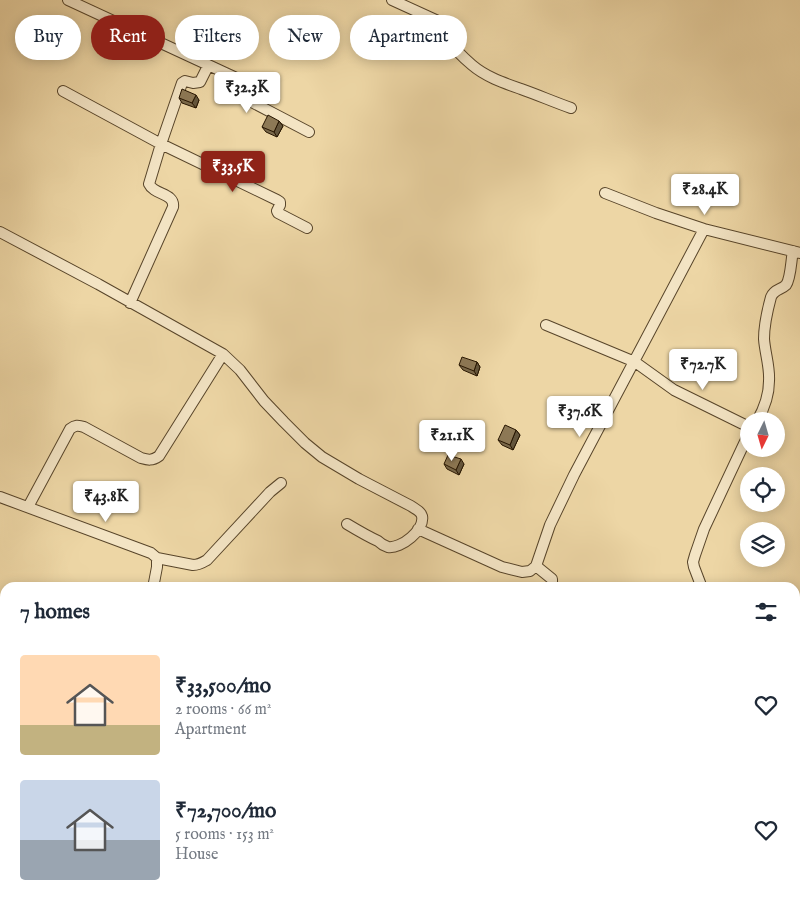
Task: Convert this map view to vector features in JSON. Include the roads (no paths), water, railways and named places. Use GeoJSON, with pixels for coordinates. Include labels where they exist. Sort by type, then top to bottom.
{"type":"FeatureCollection","features":[{"type":"Feature","properties":{"kind":"street"},"geometry":{"type":"LineString","coordinates":[[68,0],[245,82],[248,85],[246,99],[309,132]]}},
{"type":"Feature","properties":{"kind":"street"},"geometry":{"type":"LineString","coordinates":[[392,0],[444,25],[448,38],[453,45],[473,66],[483,73],[571,108]]}},
{"type":"Feature","properties":{"kind":"street"},"geometry":{"type":"LineString","coordinates":[[130,303],[174,203],[172,198],[151,188],[149,184],[161,144],[182,83],[185,81],[200,82],[208,66]]}},
{"type":"Feature","properties":{"kind":"street"},"geometry":{"type":"LineString","coordinates":[[63,91],[161,144],[277,200],[280,202],[278,214],[307,228]]}},
{"type":"Feature","properties":{"kind":"street"},"geometry":{"type":"LineString","coordinates":[[605,193],[704,229],[796,252],[787,283],[772,295],[766,321],[764,338],[770,380],[761,412]]}},
{"type":"Feature","properties":{"kind":"street"},"geometry":{"type":"LineString","coordinates":[[418,529],[507,568],[522,572],[530,571],[536,566],[550,525],[574,475],[704,229]]}},
{"type":"Feature","properties":{"kind":"street"},"geometry":{"type":"LineString","coordinates":[[0,232],[98,284],[222,354],[240,370],[264,401],[305,444],[347,473],[411,506],[419,511],[422,516],[418,529],[407,542],[399,546],[388,547],[347,524]]}},
{"type":"Feature","properties":{"kind":"street"},"geometry":{"type":"LineString","coordinates":[[546,325],[635,362],[674,390],[740,423]]}},
{"type":"Feature","properties":{"kind":"street"},"geometry":{"type":"LineString","coordinates":[[28,508],[70,429],[74,426],[78,425],[141,458],[148,460],[159,456],[222,354]]}},
{"type":"Feature","properties":{"kind":"street"},"geometry":{"type":"LineString","coordinates":[[700,582],[694,567],[694,555],[740,451]]}},
{"type":"Feature","properties":{"kind":"street"},"geometry":{"type":"LineString","coordinates":[[0,497],[152,553],[157,558],[199,565],[207,560],[270,492],[282,482]]}},
{"type":"Feature","properties":{"kind":"street"},"geometry":{"type":"LineString","coordinates":[[154,582],[157,558]]}},
{"type":"Feature","properties":{"kind":"street"},"geometry":{"type":"LineString","coordinates":[[536,566],[552,579],[552,582]]}},
{"type":"Feature","properties":{"kind":"street"},"geometry":{"type":"LineString","coordinates":[[0,833],[0,839]]}}]}
